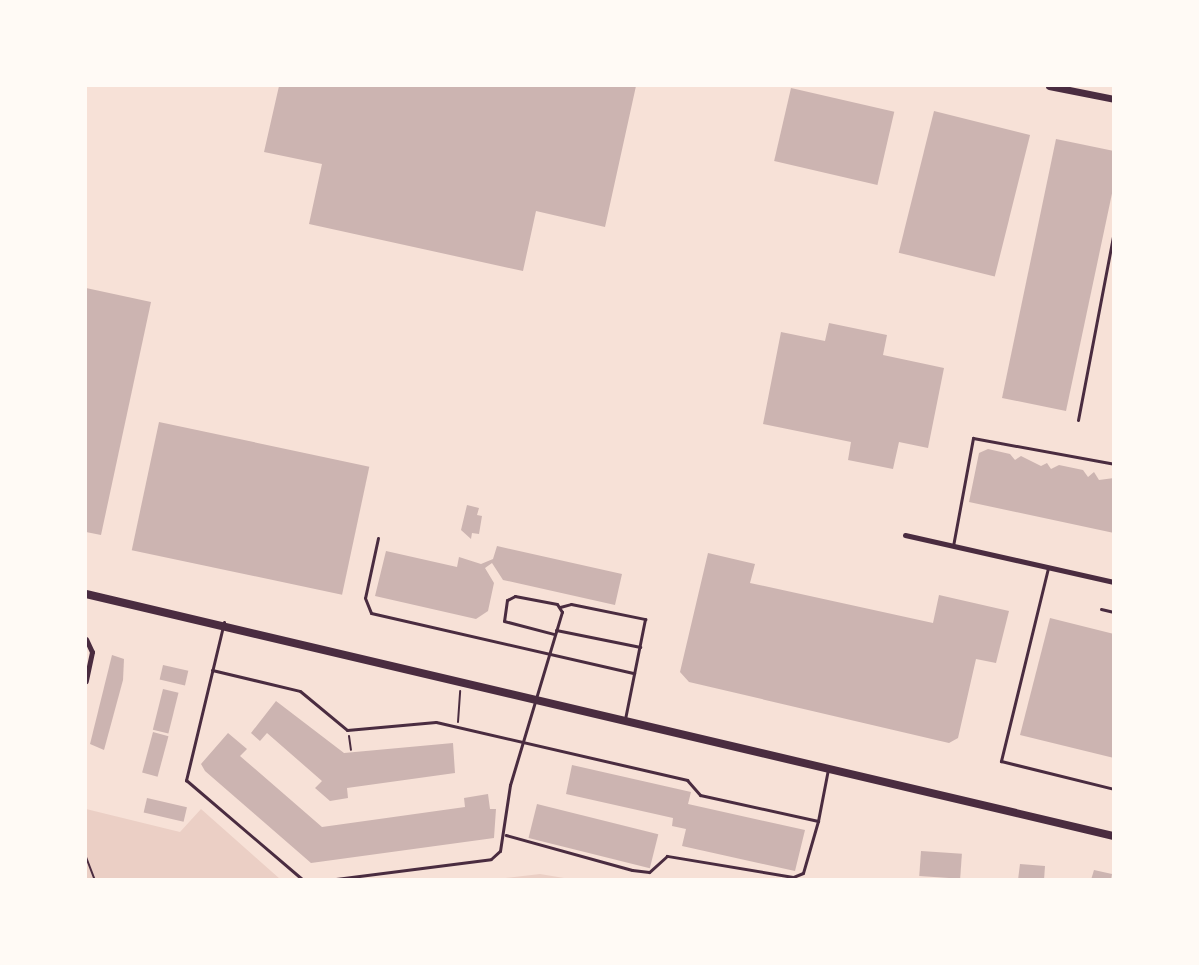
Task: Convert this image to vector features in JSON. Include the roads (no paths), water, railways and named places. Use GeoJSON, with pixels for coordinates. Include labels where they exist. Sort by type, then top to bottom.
{"type":"FeatureCollection","features":[{"type":"Feature","properties":{"kind":"main road"},"geometry":{"type":"LineString","coordinates":[[86,594],[224,622],[1113,836]]}},
{"type":"Feature","properties":{"kind":"street"},"geometry":{"type":"LineString","coordinates":[[1049,86],[1113,99]]}},
{"type":"Feature","properties":{"kind":"street"},"geometry":{"type":"LineString","coordinates":[[905,535],[1113,582]]}},
{"type":"Feature","properties":{"kind":"street"},"geometry":{"type":"LineString","coordinates":[[86,639],[92,652],[86,681]]}},
{"type":"Feature","properties":{"kind":"lane"},"geometry":{"type":"LineString","coordinates":[[1078,420],[1113,231]]}},
{"type":"Feature","properties":{"kind":"lane"},"geometry":{"type":"LineString","coordinates":[[953,546],[974,438],[1113,464]]}},
{"type":"Feature","properties":{"kind":"lane"},"geometry":{"type":"LineString","coordinates":[[378,538],[365,603],[371,614],[634,674]]}},
{"type":"Feature","properties":{"kind":"lane"},"geometry":{"type":"LineString","coordinates":[[1048,567],[1001,761],[1113,789]]}},
{"type":"Feature","properties":{"kind":"lane"},"geometry":{"type":"LineString","coordinates":[[625,719],[640,646],[645,619],[633,619],[571,604],[560,607],[511,596],[502,614],[511,624],[640,646]]}},
{"type":"Feature","properties":{"kind":"lane"},"geometry":{"type":"LineString","coordinates":[[328,879],[491,860],[506,835],[510,785],[536,698],[546,654],[555,632],[560,607]]}},
{"type":"Feature","properties":{"kind":"lane"},"geometry":{"type":"LineString","coordinates":[[1101,609],[1113,612]]}},
{"type":"Feature","properties":{"kind":"lane"},"geometry":{"type":"LineString","coordinates":[[224,622],[186,780],[303,879]]}},
{"type":"Feature","properties":{"kind":"lane"},"geometry":{"type":"LineString","coordinates":[[212,670],[300,691],[348,730],[436,722],[687,780],[700,795],[818,821]]}},
{"type":"Feature","properties":{"kind":"lane"},"geometry":{"type":"LineString","coordinates":[[506,835],[632,870],[649,872],[666,856],[793,878],[803,873],[818,821],[828,769]]}}]}
